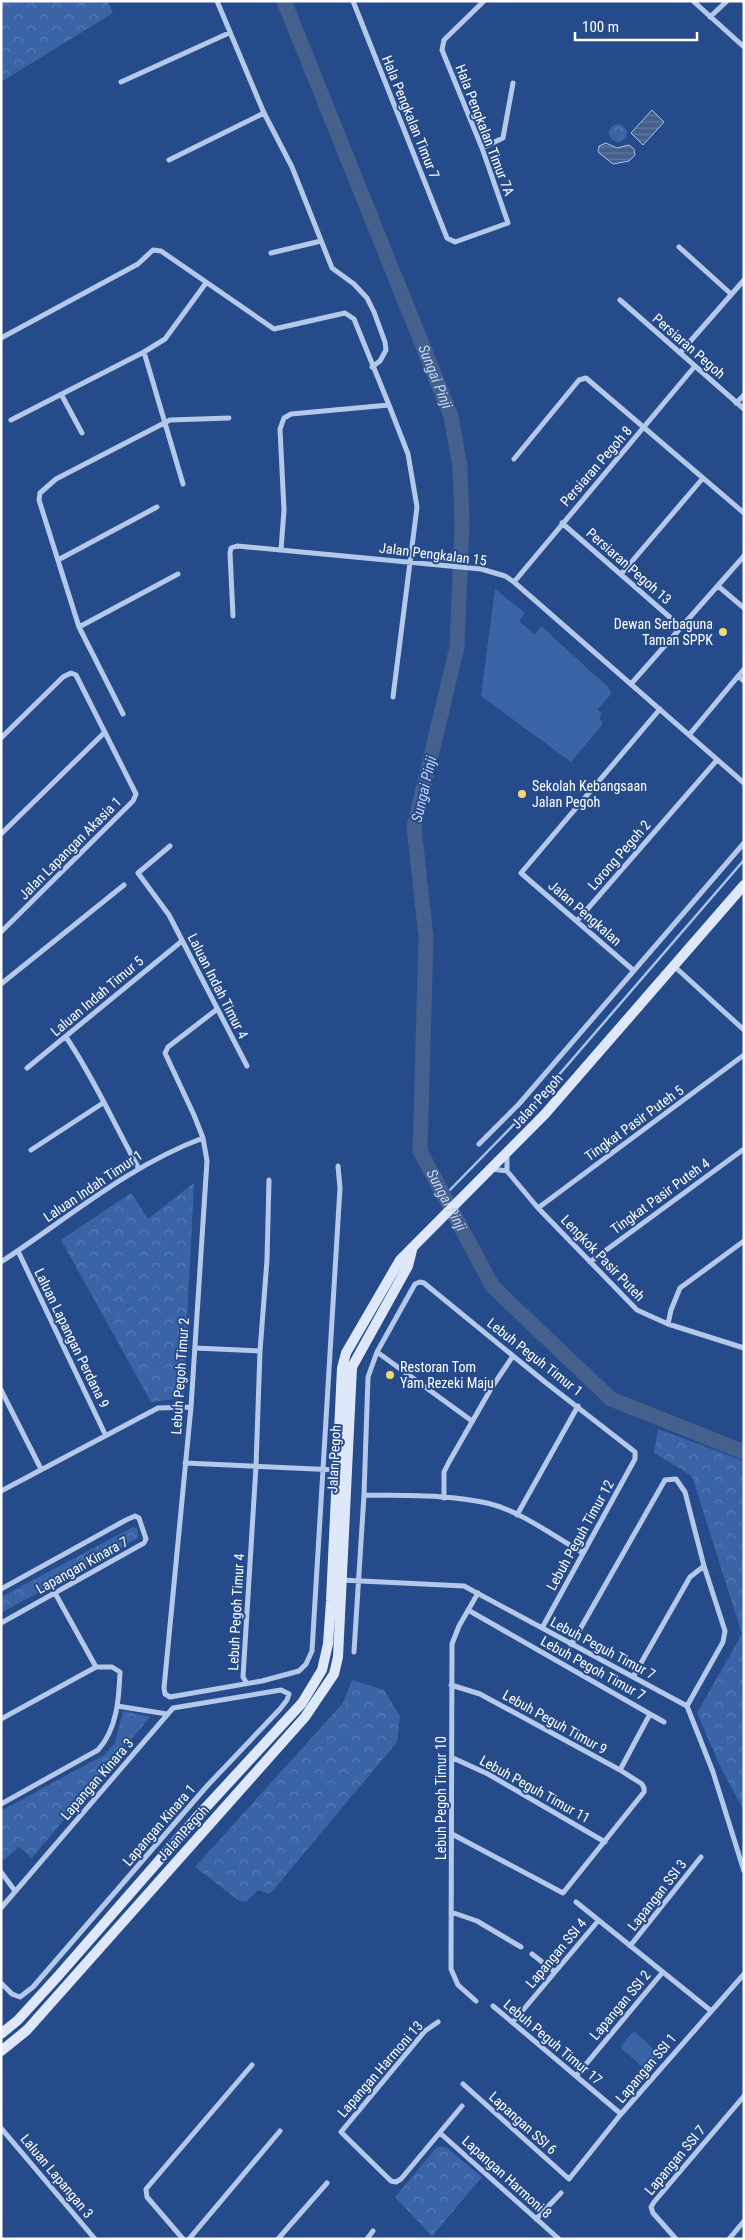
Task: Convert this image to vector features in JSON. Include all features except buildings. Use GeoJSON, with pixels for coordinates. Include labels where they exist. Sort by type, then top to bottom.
{"type":"FeatureCollection","features":[{"type":"Feature","properties":{"kind":"street"},"geometry":{"type":"LineString","coordinates":[[217,1],[264,113],[292,167],[332,268],[354,284],[367,298],[374,312],[386,350],[380,361],[372,367]]}},
{"type":"Feature","properties":{"kind":"street","name":"Hala Pengkalan Timur 7"},"geometry":{"type":"LineString","coordinates":[[353,1],[447,238],[450,240]]}},
{"type":"Feature","properties":{"kind":"street","name":"Hala Pengkalan Timur 7A"},"geometry":{"type":"LineString","coordinates":[[450,240],[455,242],[508,223],[482,148],[442,50],[444,40],[484,1]]}},
{"type":"Feature","properties":{"kind":"street"},"geometry":{"type":"LineString","coordinates":[[693,1],[744,47]]}},
{"type":"Feature","properties":{"kind":"street"},"geometry":{"type":"LineString","coordinates":[[710,17],[727,1]]}},
{"type":"Feature","properties":{"kind":"street"},"geometry":{"type":"LineString","coordinates":[[121,82],[229,33]]}},
{"type":"Feature","properties":{"kind":"street"},"geometry":{"type":"LineString","coordinates":[[482,148],[503,138],[513,83]]}},
{"type":"Feature","properties":{"kind":"street"},"geometry":{"type":"LineString","coordinates":[[169,160],[264,113]]}},
{"type":"Feature","properties":{"kind":"street"},"geometry":{"type":"LineString","coordinates":[[271,253],[321,241]]}},
{"type":"Feature","properties":{"kind":"street"},"geometry":{"type":"LineString","coordinates":[[679,247],[732,294]]}},
{"type":"Feature","properties":{"kind":"street"},"geometry":{"type":"LineString","coordinates":[[1,338],[138,264],[153,250],[160,251],[274,329],[345,313],[354,319],[408,454],[417,506],[393,697]]}},
{"type":"Feature","properties":{"kind":"street"},"geometry":{"type":"LineString","coordinates":[[680,353],[744,280]]}},
{"type":"Feature","properties":{"kind":"street"},"geometry":{"type":"LineString","coordinates":[[11,420],[144,352],[165,339],[206,283]]}},
{"type":"Feature","properties":{"kind":"street","name":"Persiaran Pegoh"},"geometry":{"type":"LineString","coordinates":[[620,300],[744,409]]}},
{"type":"Feature","properties":{"kind":"street"},"geometry":{"type":"LineString","coordinates":[[144,352],[183,484]]}},
{"type":"Feature","properties":{"kind":"street","name":"Persiaran Pegoh 8"},"geometry":{"type":"LineString","coordinates":[[514,582],[695,366]]}},
{"type":"Feature","properties":{"kind":"street"},"geometry":{"type":"LineString","coordinates":[[514,459],[579,380],[583,378],[588,379],[744,513]]}},
{"type":"Feature","properties":{"kind":"street"},"geometry":{"type":"LineString","coordinates":[[61,394],[82,432]]}},
{"type":"Feature","properties":{"kind":"street"},"geometry":{"type":"LineString","coordinates":[[736,403],[744,395]]}},
{"type":"Feature","properties":{"kind":"street"},"geometry":{"type":"LineString","coordinates":[[281,550],[284,510],[280,428],[284,418],[291,414],[389,405]]}},
{"type":"Feature","properties":{"kind":"street"},"geometry":{"type":"LineString","coordinates":[[123,714],[78,627],[39,500],[40,493],[56,480],[164,422],[170,420],[229,418]]}},
{"type":"Feature","properties":{"kind":"street"},"geometry":{"type":"LineString","coordinates":[[622,573],[703,478]]}},
{"type":"Feature","properties":{"kind":"street"},"geometry":{"type":"LineString","coordinates":[[58,560],[157,508]]}},
{"type":"Feature","properties":{"kind":"street","name":"Persiaran Pegoh 13"},"geometry":{"type":"LineString","coordinates":[[562,523],[622,573],[681,627]]}},
{"type":"Feature","properties":{"kind":"street","name":"Jalan Pengkalan 15"},"geometry":{"type":"LineString","coordinates":[[234,616],[231,548],[237,546],[481,569],[505,576],[744,782]]}},
{"type":"Feature","properties":{"kind":"street"},"geometry":{"type":"LineString","coordinates":[[631,684],[744,556]]}},
{"type":"Feature","properties":{"kind":"street"},"geometry":{"type":"LineString","coordinates":[[78,627],[178,574]]}},
{"type":"Feature","properties":{"kind":"street"},"geometry":{"type":"LineString","coordinates":[[718,586],[744,608]]}},
{"type":"Feature","properties":{"kind":"street"},"geometry":{"type":"LineString","coordinates":[[689,735],[744,669]]}},
{"type":"Feature","properties":{"kind":"street"},"geometry":{"type":"LineString","coordinates":[[1,738],[63,677],[71,673],[76,675],[105,732],[1,834]]}},
{"type":"Feature","properties":{"kind":"street"},"geometry":{"type":"LineString","coordinates":[[738,676],[744,681]]}},
{"type":"Feature","properties":{"kind":"street","name":"Jalan Pengkalan"},"geometry":{"type":"LineString","coordinates":[[633,970],[521,873],[660,709]]}},
{"type":"Feature","properties":{"kind":"street","name":"Jalan Lapangan Akasia 1"},"geometry":{"type":"LineString","coordinates":[[1,932],[133,801],[136,794],[105,732]]}},
{"type":"Feature","properties":{"kind":"street","name":"Lorong Pegoh 2"},"geometry":{"type":"LineString","coordinates":[[577,921],[717,760]]}},
{"type":"Feature","properties":{"kind":"street","name":"Jalan Pegoh"},"geometry":{"type":"LineString","coordinates":[[480,1144],[519,1104],[744,843]]}},
{"type":"Feature","properties":{"kind":"street","name":"Laluan Indah Timur 4"},"geometry":{"type":"LineString","coordinates":[[170,846],[138,873],[170,915],[216,1010],[247,1066]]}},
{"type":"Feature","properties":{"kind":"street"},"geometry":{"type":"LineString","coordinates":[[1,984],[124,884]]}},
{"type":"Feature","properties":{"kind":"street","name":"Jalan Pegoh"},"geometry":{"type":"LineString","coordinates":[[1,2052],[16,2040],[94,1956],[315,1705],[334,1674],[338,1657],[352,1367],[408,1266],[412,1250],[545,1114],[744,885]]}},
{"type":"Feature","properties":{"kind":"street","name":"Laluan Indah Timur 5"},"geometry":{"type":"LineString","coordinates":[[27,1068],[182,941]]}},
{"type":"Feature","properties":{"kind":"street"},"geometry":{"type":"LineString","coordinates":[[673,966],[744,1030]]}},
{"type":"Feature","properties":{"kind":"street","name":"Lebuh Pegoh Timur 2"},"geometry":{"type":"LineString","coordinates":[[216,1010],[168,1047],[165,1053],[194,1115],[207,1161],[191,1407],[165,1694],[170,1697],[246,1682]]}},
{"type":"Feature","properties":{"kind":"street"},"geometry":{"type":"LineString","coordinates":[[66,1037],[88,1071],[138,1168]]}},
{"type":"Feature","properties":{"kind":"street","name":"Tingkat Pasir Puteh 5"},"geometry":{"type":"LineString","coordinates":[[538,1208],[744,1056]]}},
{"type":"Feature","properties":{"kind":"street"},"geometry":{"type":"LineString","coordinates":[[31,1150],[103,1103]]}},
{"type":"Feature","properties":{"kind":"street","name":"Laluan Indah Timur 1"},"geometry":{"type":"LineString","coordinates":[[1,1262],[138,1168],[181,1146],[202,1138]]}},
{"type":"Feature","properties":{"kind":"street","name":"Tingkat Pasir Puteh 4"},"geometry":{"type":"LineString","coordinates":[[590,1262],[744,1149]]}},
{"type":"Feature","properties":{"kind":"street"},"geometry":{"type":"LineString","coordinates":[[490,1170],[507,1171],[507,1153]]}},
{"type":"Feature","properties":{"kind":"street","name":"Lebuh Pegoh Timur 4"},"geometry":{"type":"LineString","coordinates":[[269,1180],[267,1260],[260,1351],[256,1466],[243,1677],[246,1682],[262,1681],[299,1671],[306,1664],[312,1650],[340,1188],[338,1166]]}},
{"type":"Feature","properties":{"kind":"street","name":"Lengkok Pasir Puteh"},"geometry":{"type":"LineString","coordinates":[[507,1171],[538,1208],[637,1310],[668,1324],[743,1347]]}},
{"type":"Feature","properties":{"kind":"street"},"geometry":{"type":"LineString","coordinates":[[668,1324],[671,1310],[680,1288],[744,1241]]}},
{"type":"Feature","properties":{"kind":"street"},"geometry":{"type":"LineString","coordinates":[[5,2031],[59,1975],[197,1817],[302,1703],[322,1670],[326,1658],[331,1601],[342,1368],[346,1353],[400,1260],[412,1250]]}},
{"type":"Feature","properties":{"kind":"street","name":"Laluan Lapangan Perdana 9"},"geometry":{"type":"LineString","coordinates":[[18,1251],[105,1434]]}},
{"type":"Feature","properties":{"kind":"street","name":"Lebuh Peguh Timur 1"},"geometry":{"type":"LineString","coordinates":[[377,1352],[415,1284],[424,1283],[513,1356],[636,1452]]}},
{"type":"Feature","properties":{"kind":"street"},"geometry":{"type":"LineString","coordinates":[[195,1348],[260,1351]]}},
{"type":"Feature","properties":{"kind":"street"},"geometry":{"type":"LineString","coordinates":[[354,1652],[364,1495],[368,1385],[370,1370],[377,1352],[472,1421]]}},
{"type":"Feature","properties":{"kind":"street"},"geometry":{"type":"LineString","coordinates":[[444,1498],[444,1472],[472,1421],[513,1356]]}},
{"type":"Feature","properties":{"kind":"street"},"geometry":{"type":"LineString","coordinates":[[1,1390],[4,1403],[42,1469]]}},
{"type":"Feature","properties":{"kind":"street"},"geometry":{"type":"LineString","coordinates":[[517,1515],[578,1406]]}},
{"type":"Feature","properties":{"kind":"street"},"geometry":{"type":"LineString","coordinates":[[1,1491],[105,1434],[158,1408],[191,1407]]}},
{"type":"Feature","properties":{"kind":"street"},"geometry":{"type":"LineString","coordinates":[[338,1470],[344,1461],[349,1444]]}},
{"type":"Feature","properties":{"kind":"street","name":"Lebuh Peguh Timur 12"},"geometry":{"type":"LineString","coordinates":[[542,1628],[635,1459],[636,1452]]}},
{"type":"Feature","properties":{"kind":"street"},"geometry":{"type":"LineString","coordinates":[[186,1463],[338,1470]]}},
{"type":"Feature","properties":{"kind":"street"},"geometry":{"type":"LineString","coordinates":[[338,1470],[343,1477],[347,1491]]}},
{"type":"Feature","properties":{"kind":"street"},"geometry":{"type":"LineString","coordinates":[[571,1645],[666,1480],[676,1479],[685,1492],[704,1566],[725,1631],[687,1706],[712,1772],[744,1871]]}},
{"type":"Feature","properties":{"kind":"street"},"geometry":{"type":"LineString","coordinates":[[364,1495],[444,1498],[488,1503],[517,1515],[583,1553]]}},
{"type":"Feature","properties":{"kind":"street","name":"Lapangan Kinara 7"},"geometry":{"type":"LineString","coordinates":[[1,1589],[126,1520],[137,1515],[139,1518],[146,1539],[144,1543],[1,1623]]}},
{"type":"Feature","properties":{"kind":"street"},"geometry":{"type":"LineString","coordinates":[[331,1601],[341,1580],[333,1562]]}},
{"type":"Feature","properties":{"kind":"street"},"geometry":{"type":"LineString","coordinates":[[633,1678],[690,1576],[704,1566]]}},
{"type":"Feature","properties":{"kind":"street","name":"Lebuh Peguh Timur 7"},"geometry":{"type":"LineString","coordinates":[[341,1580],[464,1586],[687,1706]]}},
{"type":"Feature","properties":{"kind":"street"},"geometry":{"type":"LineString","coordinates":[[55,1593],[96,1667]]}},
{"type":"Feature","properties":{"kind":"street","name":"Lebuh Pegoh Timur 10"},"geometry":{"type":"LineString","coordinates":[[476,2001],[458,1985],[451,1968],[453,1758],[451,1685],[452,1644],[459,1626],[478,1593]]}},
{"type":"Feature","properties":{"kind":"street","name":"Lebuh Pegoh Timur 7"},"geometry":{"type":"LineString","coordinates":[[468,1610],[650,1714],[620,1770]]}},
{"type":"Feature","properties":{"kind":"street"},"geometry":{"type":"LineString","coordinates":[[1,1719],[96,1667],[112,1667],[120,1672],[117,1706],[108,1739],[98,1750],[1,1804]]}},
{"type":"Feature","properties":{"kind":"street","name":"Lebuh Peguh Timur 9"},"geometry":{"type":"LineString","coordinates":[[451,1685],[480,1694],[620,1770],[642,1784],[644,1792],[605,1842]]}},
{"type":"Feature","properties":{"kind":"street","name":"Lapangan Kinara 1"},"geometry":{"type":"LineString","coordinates":[[1,1983],[12,1994],[20,1997],[33,1987],[207,1786],[280,1709],[287,1700],[288,1694],[281,1690],[229,1698]]}},
{"type":"Feature","properties":{"kind":"street","name":"Lapangan Kinara 3"},"geometry":{"type":"LineString","coordinates":[[1,1908],[172,1708],[229,1698]]}},
{"type":"Feature","properties":{"kind":"street"},"geometry":{"type":"LineString","coordinates":[[117,1706],[167,1714]]}},
{"type":"Feature","properties":{"kind":"street"},"geometry":{"type":"LineString","coordinates":[[650,1714],[664,1722]]}},
{"type":"Feature","properties":{"kind":"street","name":"Lebuh Peguh Timur 11"},"geometry":{"type":"LineString","coordinates":[[453,1758],[488,1774],[605,1842]]}},
{"type":"Feature","properties":{"kind":"street"},"geometry":{"type":"LineString","coordinates":[[452,1834],[563,1893],[605,1842]]}},
{"type":"Feature","properties":{"kind":"street","name":"Lapangan SSI 3"},"geometry":{"type":"LineString","coordinates":[[630,1946],[701,1857]]}},
{"type":"Feature","properties":{"kind":"street"},"geometry":{"type":"LineString","coordinates":[[1,1872],[15,1891]]}},
{"type":"Feature","properties":{"kind":"street"},"geometry":{"type":"LineString","coordinates":[[576,1902],[710,2010]]}},
{"type":"Feature","properties":{"kind":"street"},"geometry":{"type":"LineString","coordinates":[[451,1912],[477,1921],[521,1947]]}},
{"type":"Feature","properties":{"kind":"street","name":"Lapangan SSI 4"},"geometry":{"type":"LineString","coordinates":[[512,2022],[598,1921]]}},
{"type":"Feature","properties":{"kind":"street"},"geometry":{"type":"LineString","coordinates":[[532,1954],[555,1972]]}},
{"type":"Feature","properties":{"kind":"street","name":"Lapangan SSI 2"},"geometry":{"type":"LineString","coordinates":[[576,2076],[662,1973]]}},
{"type":"Feature","properties":{"kind":"street","name":"Lapangan SSI 1"},"geometry":{"type":"LineString","coordinates":[[569,2179],[621,2114],[710,2010],[744,1974]]}},
{"type":"Feature","properties":{"kind":"street","name":"Lebuh Peguh Timur 17"},"geometry":{"type":"LineString","coordinates":[[492,2006],[621,2114]]}},
{"type":"Feature","properties":{"kind":"street"},"geometry":{"type":"LineString","coordinates":[[1,2020],[5,2031],[16,2040]]}},
{"type":"Feature","properties":{"kind":"street","name":"Lapangan Harmoni 13"},"geometry":{"type":"LineString","coordinates":[[438,2022],[425,2031],[341,2132],[391,2180],[396,2182],[401,2179],[440,2133]]}},
{"type":"Feature","properties":{"kind":"street"},"geometry":{"type":"LineString","coordinates":[[183,2239],[147,2197],[146,2189],[252,2065]]}},
{"type":"Feature","properties":{"kind":"street","name":"Lapangan SSI 6"},"geometry":{"type":"LineString","coordinates":[[463,2084],[569,2179]]}},
{"type":"Feature","properties":{"kind":"street","name":"Lapangan SSI 7"},"geometry":{"type":"LineString","coordinates":[[676,2239],[651,2207],[744,2096]]}},
{"type":"Feature","properties":{"kind":"street"},"geometry":{"type":"LineString","coordinates":[[440,2133],[462,2106]]}},
{"type":"Feature","properties":{"kind":"street","name":"Laluan Lapangan 3"},"geometry":{"type":"LineString","coordinates":[[1,2128],[95,2239]]}},
{"type":"Feature","properties":{"kind":"street"},"geometry":{"type":"LineString","coordinates":[[189,2239],[280,2131]]}},
{"type":"Feature","properties":{"kind":"street","name":"Lapangan Harmoni 8"},"geometry":{"type":"LineString","coordinates":[[440,2133],[559,2239]]}},
{"type":"Feature","properties":{"kind":"street"},"geometry":{"type":"LineString","coordinates":[[278,2239],[327,2183]]}},
{"type":"Feature","properties":{"kind":"street"},"geometry":{"type":"LineString","coordinates":[[536,2219],[561,2192]]}},
{"type":"Feature","properties":{"kind":"street"},"geometry":{"type":"LineString","coordinates":[[729,2239],[744,2221]]}},
{"type":"Feature","properties":{"kind":"street"},"geometry":{"type":"LineString","coordinates":[[367,2239],[373,2231]]}},
{"type":"Feature","properties":{"kind":"green space"},"geometry":{"type":"Polygon","coordinates":[[[1,1],[107,1],[113,13],[1,82],[1,1]]]}},
{"type":"Feature","properties":{"kind":"green space"},"geometry":{"type":"Polygon","coordinates":[[[618,124],[624,127],[627,133],[624,139],[618,142],[612,139],[609,133],[612,127],[618,124]]]}},
{"type":"Feature","properties":{"kind":"green space"},"geometry":{"type":"Polygon","coordinates":[[[495,589],[525,613],[519,621],[535,635],[541,626],[609,688],[611,694],[598,709],[601,713],[600,719],[603,724],[571,762],[481,696],[495,589]]]}},
{"type":"Feature","properties":{"kind":"green space"},"geometry":{"type":"Polygon","coordinates":[[[194,1183],[183,1398],[151,1402],[61,1240],[131,1193],[148,1219],[194,1183]]]}},
{"type":"Feature","properties":{"kind":"green space"},"geometry":{"type":"Polygon","coordinates":[[[658,1429],[744,1461],[744,1811],[720,1766],[697,1713],[742,1634],[692,1476],[654,1453],[658,1429]]]}},
{"type":"Feature","properties":{"kind":"green space"},"geometry":{"type":"Polygon","coordinates":[[[133,1527],[138,1529],[138,1538],[1,1613],[1,1597],[133,1527]]]}},
{"type":"Feature","properties":{"kind":"green space"},"geometry":{"type":"Polygon","coordinates":[[[352,1680],[384,1690],[400,1716],[397,1742],[270,1894],[258,1890],[246,1902],[238,1900],[195,1867],[343,1703],[352,1680]]]}},
{"type":"Feature","properties":{"kind":"green space"},"geometry":{"type":"Polygon","coordinates":[[[123,1711],[150,1717],[32,1858],[19,1847],[4,1860],[1,1856],[1,1811],[104,1755],[115,1743],[123,1711]]]}},
{"type":"Feature","properties":{"kind":"green space"},"geometry":{"type":"Polygon","coordinates":[[[634,2031],[661,2056],[647,2071],[620,2047],[634,2031]]]}},
{"type":"Feature","properties":{"kind":"green space"},"geometry":{"type":"Polygon","coordinates":[[[437,2147],[446,2147],[482,2177],[432,2236],[395,2197],[437,2147]]]}},
{"type":"Feature","properties":{"kind":"shaded area"},"geometry":{"type":"Polygon","coordinates":[[[652,110],[664,122],[643,145],[631,133],[652,110]]]}},
{"type":"Feature","properties":{"kind":"shaded area"},"geometry":{"type":"Polygon","coordinates":[[[606,143],[617,148],[629,145],[634,149],[635,155],[629,161],[613,164],[598,152],[599,146],[606,143]]]}},
{"type":"Feature","properties":{"kind":"waterway","name":"Sungai Pinji"},"geometry":{"type":"LineString","coordinates":[[284,1],[451,416],[460,467],[462,526],[457,647],[414,827],[426,937],[420,1151],[493,1287],[611,1399],[744,1452]]}},
{"type":"Feature","properties":{"kind":"waterway"},"geometry":{"type":"LineString","coordinates":[[444,1196],[532,1106],[744,860]]}},
{"type":"Feature","properties":{"kind":"place","name":"Dewan Serbaguna Taman SPPK"},"geometry":{"type":"Point","coordinates":[723,632]}},
{"type":"Feature","properties":{"kind":"place","name":"Sekolah Kebangsaan Jalan Pegoh"},"geometry":{"type":"Point","coordinates":[522,794]}},
{"type":"Feature","properties":{"kind":"place","name":"Restoran Tom Yam Rezeki Maju"},"geometry":{"type":"Point","coordinates":[390,1375]}}]}
